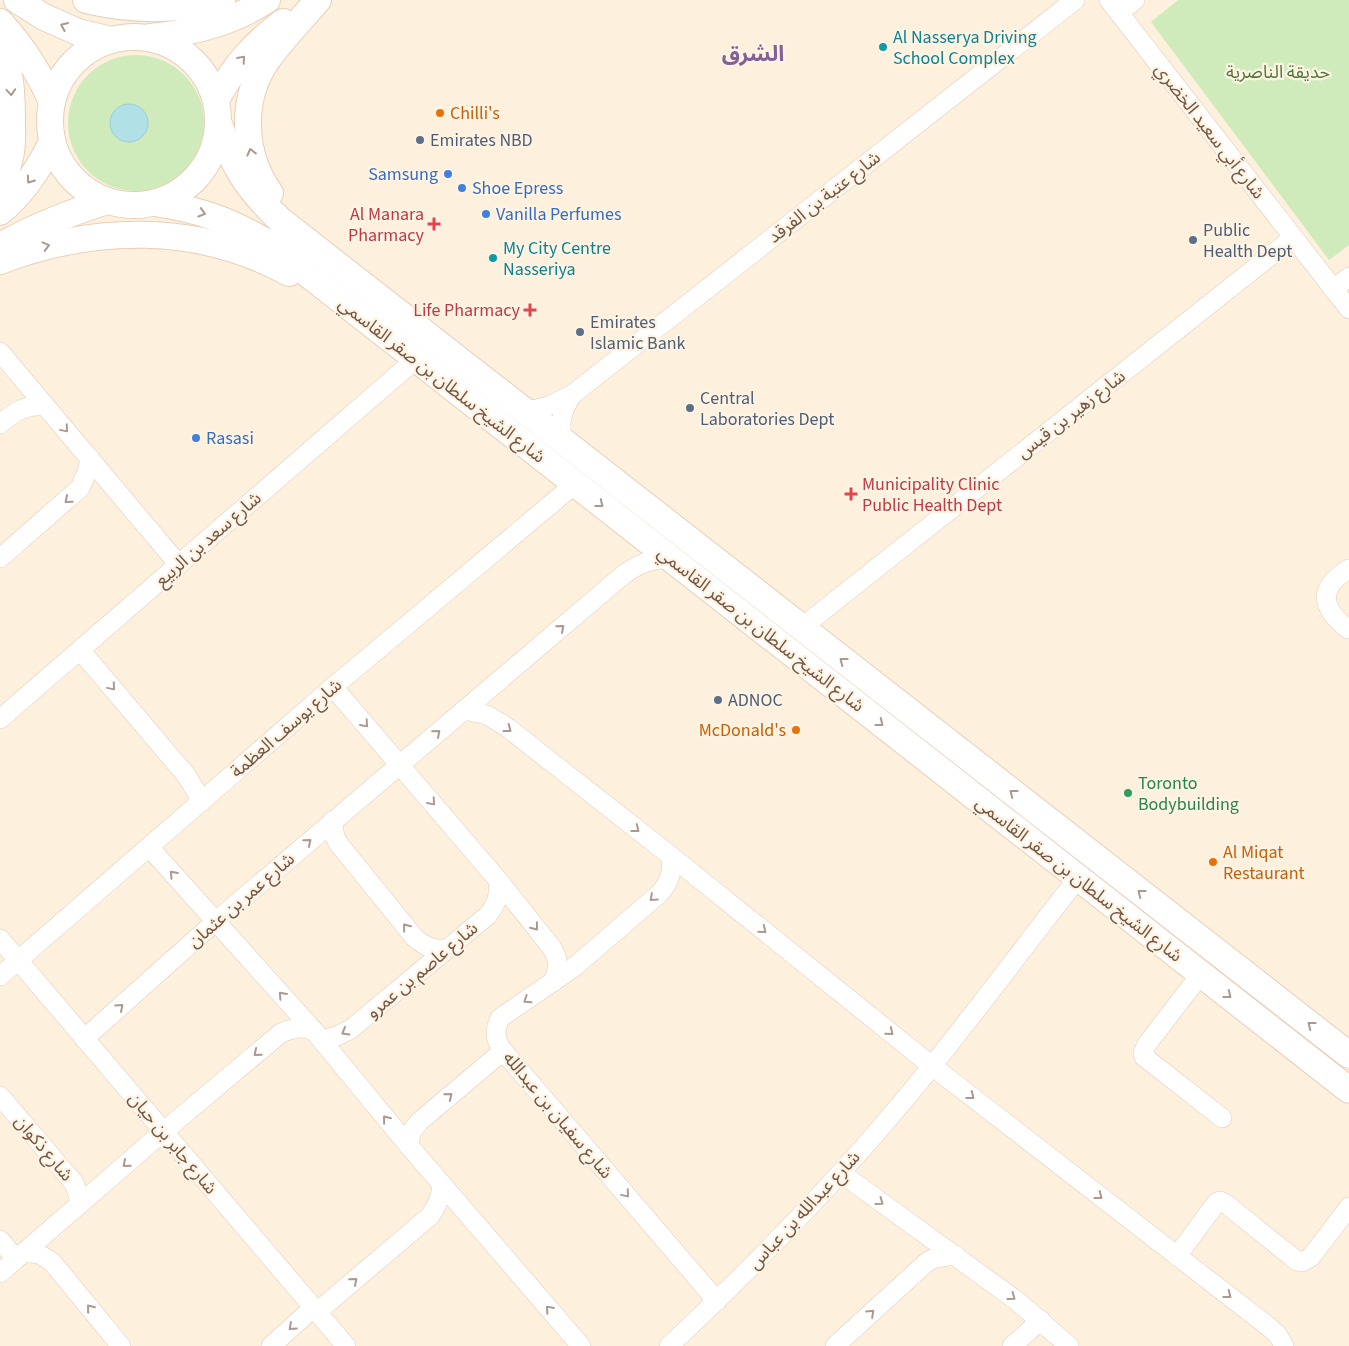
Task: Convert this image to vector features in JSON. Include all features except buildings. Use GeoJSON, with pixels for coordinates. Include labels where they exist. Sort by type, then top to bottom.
{"type":"FeatureCollection","features":[{"type":"Feature","properties":{"kind":"main road"},"geometry":{"type":"LineString","coordinates":[[17,0],[44,17],[70,28],[128,39],[164,43],[182,52],[197,65],[208,81],[217,112]]}},
{"type":"Feature","properties":{"kind":"main road"},"geometry":{"type":"LineString","coordinates":[[86,0],[133,8],[171,8],[222,0]]}},
{"type":"Feature","properties":{"kind":"main road"},"geometry":{"type":"LineString","coordinates":[[267,0],[255,8],[220,24],[183,34],[128,39],[90,49],[73,63],[60,81],[52,102],[50,122],[52,142],[63,167],[82,188],[106,201],[130,206],[155,203],[175,195],[193,182],[206,166],[215,145],[217,112],[226,80],[254,46],[312,0]]}},
{"type":"Feature","properties":{"kind":"main road"},"geometry":{"type":"LineString","coordinates":[[303,238],[265,186],[255,166],[249,145],[248,123],[250,100],[257,79],[267,60],[318,0]]}},
{"type":"Feature","properties":{"kind":"main road"},"geometry":{"type":"LineString","coordinates":[[128,39],[133,8]]}},
{"type":"Feature","properties":{"kind":"main road"},"geometry":{"type":"LineString","coordinates":[[0,22],[41,78],[52,102]]}},
{"type":"Feature","properties":{"kind":"main road"},"geometry":{"type":"LineString","coordinates":[[0,44],[8,68],[12,90],[11,154],[7,171],[0,187]]}},
{"type":"Feature","properties":{"kind":"main road","name":"شارع الشيخ سلطان بن صقر القاسمي"},"geometry":{"type":"LineString","coordinates":[[217,112],[228,152],[241,177],[259,200],[280,220],[1349,1055]]}},
{"type":"Feature","properties":{"kind":"main road"},"geometry":{"type":"LineString","coordinates":[[0,212],[26,187],[52,142]]}},
{"type":"Feature","properties":{"kind":"main road"},"geometry":{"type":"LineString","coordinates":[[0,246],[53,219],[106,201]]}},
{"type":"Feature","properties":{"kind":"main road","name":"شارع الشيخ سلطان بن صقر القاسمي"},"geometry":{"type":"LineString","coordinates":[[155,203],[185,208],[214,216],[242,228],[268,243],[1349,1090]]}},
{"type":"Feature","properties":{"kind":"main road"},"geometry":{"type":"LineString","coordinates":[[0,261],[60,242],[126,234],[160,235],[197,241],[243,253],[278,266],[343,302]]}},
{"type":"Feature","properties":{"kind":"main road"},"geometry":{"type":"LineString","coordinates":[[1100,895],[1125,906],[1151,923],[1155,924],[1162,919],[1164,911]]}},
{"type":"Feature","properties":{"kind":"street","name":"شارع عتبة بن الفرقد"},"geometry":{"type":"LineString","coordinates":[[522,410],[548,407],[572,394],[1075,0]]}},
{"type":"Feature","properties":{"kind":"street"},"geometry":{"type":"LineString","coordinates":[[1114,6],[1135,0]]}},
{"type":"Feature","properties":{"kind":"street","name":"شارع أبي سعيد الخضري"},"geometry":{"type":"LineString","coordinates":[[1114,6],[1349,309]]}},
{"type":"Feature","properties":{"kind":"street","name":"شارع زهير بن قيس"},"geometry":{"type":"LineString","coordinates":[[801,628],[1293,238]]}},
{"type":"Feature","properties":{"kind":"street"},"geometry":{"type":"LineString","coordinates":[[1334,289],[1349,277]]}},
{"type":"Feature","properties":{"kind":"street"},"geometry":{"type":"LineString","coordinates":[[0,352],[179,565]]}},
{"type":"Feature","properties":{"kind":"street","name":"شارع سعد بن الربيع"},"geometry":{"type":"LineString","coordinates":[[0,719],[416,359]]}},
{"type":"Feature","properties":{"kind":"street","name":"شارع عتبة بن الفرقد"},"geometry":{"type":"LineString","coordinates":[[562,440],[560,428],[562,416],[572,394]]}},
{"type":"Feature","properties":{"kind":"street"},"geometry":{"type":"LineString","coordinates":[[0,424],[20,409],[37,405],[45,406]]}},
{"type":"Feature","properties":{"kind":"street"},"geometry":{"type":"LineString","coordinates":[[0,558],[80,488],[88,469],[90,458]]}},
{"type":"Feature","properties":{"kind":"street","name":"شارع يوسف العظمة"},"geometry":{"type":"LineString","coordinates":[[0,976],[333,688],[575,484]]}},
{"type":"Feature","properties":{"kind":"street","name":"شارع عمر بن عثمان"},"geometry":{"type":"LineString","coordinates":[[84,1039],[332,821],[632,568],[644,562],[670,558]]}},
{"type":"Feature","properties":{"kind":"street"},"geometry":{"type":"LineString","coordinates":[[1349,571],[1333,581],[1328,589],[1326,598],[1331,614],[1349,630]]}},
{"type":"Feature","properties":{"kind":"street"},"geometry":{"type":"LineString","coordinates":[[80,650],[186,775],[201,802]]}},
{"type":"Feature","properties":{"kind":"street"},"geometry":{"type":"LineString","coordinates":[[333,688],[498,880],[556,956],[557,974],[553,982]]}},
{"type":"Feature","properties":{"kind":"street"},"geometry":{"type":"LineString","coordinates":[[464,710],[476,711],[498,721],[671,856],[932,1066],[1269,1327],[1284,1346]]}},
{"type":"Feature","properties":{"kind":"street"},"geometry":{"type":"LineString","coordinates":[[332,821],[338,843],[414,937],[428,948],[446,949]]}},
{"type":"Feature","properties":{"kind":"street"},"geometry":{"type":"LineString","coordinates":[[149,847],[318,1036],[442,1186],[580,1346]]}},
{"type":"Feature","properties":{"kind":"street","name":"شارع سفيان بن عبدالله"},"geometry":{"type":"LineString","coordinates":[[671,856],[670,877],[666,886],[659,894],[592,953],[500,1018],[496,1026],[495,1036],[498,1045],[503,1051],[717,1301]]}},
{"type":"Feature","properties":{"kind":"street","name":"شارع عبدالله بن عباس"},"geometry":{"type":"LineString","coordinates":[[669,1346],[717,1301],[841,1173],[932,1066],[1078,878]]}},
{"type":"Feature","properties":{"kind":"street","name":"شارع عاصم بن عمرو"},"geometry":{"type":"LineString","coordinates":[[318,1036],[338,1036],[352,1028],[488,915],[498,899],[498,880]]}},
{"type":"Feature","properties":{"kind":"street","name":"شارع جابر بن حيان"},"geometry":{"type":"LineString","coordinates":[[0,939],[346,1346]]}},
{"type":"Feature","properties":{"kind":"street"},"geometry":{"type":"LineString","coordinates":[[1201,974],[1147,1044],[1143,1052],[1148,1060],[1222,1118]]}},
{"type":"Feature","properties":{"kind":"street"},"geometry":{"type":"LineString","coordinates":[[0,1273],[281,1033],[298,1028],[307,1028],[318,1036]]}},
{"type":"Feature","properties":{"kind":"street"},"geometry":{"type":"LineString","coordinates":[[409,1146],[411,1132],[420,1121],[503,1051]]}},
{"type":"Feature","properties":{"kind":"street","name":"شارع ذكوان"},"geometry":{"type":"LineString","coordinates":[[0,1096],[74,1183],[78,1189],[81,1203]]}},
{"type":"Feature","properties":{"kind":"street"},"geometry":{"type":"LineString","coordinates":[[841,1173],[1041,1320],[1069,1346]]}},
{"type":"Feature","properties":{"kind":"street"},"geometry":{"type":"LineString","coordinates":[[271,1346],[430,1216],[441,1197],[442,1186]]}},
{"type":"Feature","properties":{"kind":"street"},"geometry":{"type":"LineString","coordinates":[[1177,1256],[1217,1202],[1220,1201],[1298,1261],[1302,1262],[1311,1257],[1349,1207]]}},
{"type":"Feature","properties":{"kind":"street"},"geometry":{"type":"LineString","coordinates":[[0,1240],[20,1256],[39,1254],[52,1262],[121,1346]]}},
{"type":"Feature","properties":{"kind":"street"},"geometry":{"type":"LineString","coordinates":[[835,1346],[927,1262],[935,1258],[955,1255]]}},
{"type":"Feature","properties":{"kind":"street"},"geometry":{"type":"LineString","coordinates":[[1012,1346],[1041,1320]]}},
{"type":"Feature","properties":{"kind":"green space","name":"حديقة الناصرية"},"geometry":{"type":"Polygon","coordinates":[[[1178,0],[1349,0],[1349,245],[1329,260],[1151,22],[1178,0]]]}},
{"type":"Feature","properties":{"kind":"green space"},"geometry":{"type":"Polygon","coordinates":[[[136,55],[162,60],[174,66],[184,75],[193,85],[199,97],[204,123],[199,149],[193,161],[184,171],[174,180],[162,186],[136,191],[110,186],[98,180],[88,171],[79,161],[73,149],[68,123],[73,97],[79,85],[88,75],[98,66],[110,60],[136,55]]]}},
{"type":"Feature","properties":{"kind":"water"},"geometry":{"type":"Polygon","coordinates":[[[129,104],[143,109],[148,123],[143,137],[129,142],[115,137],[110,123],[115,109],[129,104]]]}},
{"type":"Feature","properties":{"kind":"place","name":"Al Nasserya Driving School Complex"},"geometry":{"type":"Point","coordinates":[883,47]}},
{"type":"Feature","properties":{"kind":"place","name":"Chilli's"},"geometry":{"type":"Point","coordinates":[440,113]}},
{"type":"Feature","properties":{"kind":"place","name":"Emirates NBD"},"geometry":{"type":"Point","coordinates":[420,140]}},
{"type":"Feature","properties":{"kind":"place","name":"Samsung"},"geometry":{"type":"Point","coordinates":[448,174]}},
{"type":"Feature","properties":{"kind":"place","name":"Shoe Epress"},"geometry":{"type":"Point","coordinates":[462,188]}},
{"type":"Feature","properties":{"kind":"place","name":"Vanilla Perfumes"},"geometry":{"type":"Point","coordinates":[486,214]}},
{"type":"Feature","properties":{"kind":"place","name":"Al Manara Pharmacy"},"geometry":{"type":"Point","coordinates":[434,224]}},
{"type":"Feature","properties":{"kind":"place","name":"Public Health Dept"},"geometry":{"type":"Point","coordinates":[1193,240]}},
{"type":"Feature","properties":{"kind":"place","name":"My City Centre Nasseriya"},"geometry":{"type":"Point","coordinates":[493,258]}},
{"type":"Feature","properties":{"kind":"place","name":"Life Pharmacy"},"geometry":{"type":"Point","coordinates":[530,310]}},
{"type":"Feature","properties":{"kind":"place","name":"Emirates Islamic Bank"},"geometry":{"type":"Point","coordinates":[580,332]}},
{"type":"Feature","properties":{"kind":"place","name":"Central Laboratories Dept"},"geometry":{"type":"Point","coordinates":[690,408]}},
{"type":"Feature","properties":{"kind":"place","name":"Rasasi"},"geometry":{"type":"Point","coordinates":[196,438]}},
{"type":"Feature","properties":{"kind":"place","name":"Municipality Clinic Public Health Dept"},"geometry":{"type":"Point","coordinates":[851,494]}},
{"type":"Feature","properties":{"kind":"place","name":"ADNOC"},"geometry":{"type":"Point","coordinates":[718,700]}},
{"type":"Feature","properties":{"kind":"place","name":"McDonald's"},"geometry":{"type":"Point","coordinates":[796,730]}},
{"type":"Feature","properties":{"kind":"place","name":"Toronto Bodybuilding"},"geometry":{"type":"Point","coordinates":[1128,793]}},
{"type":"Feature","properties":{"kind":"place","name":"Al Miqat Restaurant"},"geometry":{"type":"Point","coordinates":[1213,862]}},
{"type":"Feature","properties":{"kind":"district","name":"الشرق"},"geometry":{"type":"Point","coordinates":[753,53]}}]}
